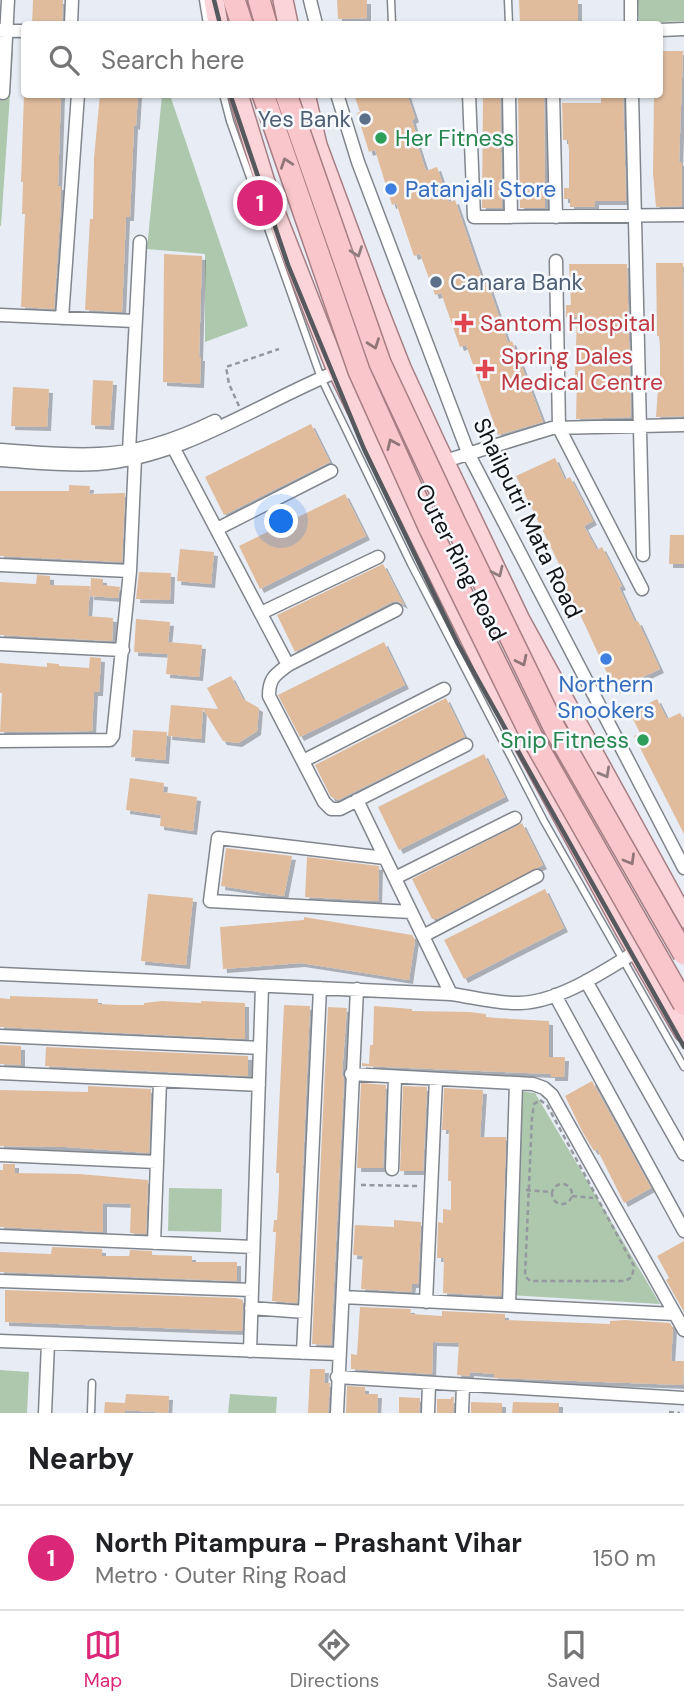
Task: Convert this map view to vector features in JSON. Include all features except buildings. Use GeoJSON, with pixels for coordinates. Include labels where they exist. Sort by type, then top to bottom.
{"type":"FeatureCollection","features":[{"type":"Feature","properties":{"kind":"highway"},"geometry":{"type":"LineString","coordinates":[[234,0],[241,21]]}},
{"type":"Feature","properties":{"kind":"highway"},"geometry":{"type":"LineString","coordinates":[[260,0],[265,21]]}},
{"type":"Feature","properties":{"kind":"highway","name":"Outer Ring Road"},"geometry":{"type":"LineString","coordinates":[[264,98],[359,371],[430,529],[532,737],[684,1004]]}},
{"type":"Feature","properties":{"kind":"highway","name":"Outer Ring Road"},"geometry":{"type":"LineString","coordinates":[[287,98],[380,363],[555,729],[684,954]]}},
{"type":"Feature","properties":{"kind":"main road"},"geometry":{"type":"LineString","coordinates":[[214,0],[218,21]]}},
{"type":"Feature","properties":{"kind":"main road"},"geometry":{"type":"LineString","coordinates":[[283,0],[288,21]]}},
{"type":"Feature","properties":{"kind":"main road","name":"Outer Ring Road"},"geometry":{"type":"LineString","coordinates":[[239,98],[328,371],[428,552],[630,955],[684,1032]]}},
{"type":"Feature","properties":{"kind":"main road","name":"Outer Ring Road"},"geometry":{"type":"LineString","coordinates":[[306,98],[317,145],[401,368],[520,620],[684,918]]}},
{"type":"Feature","properties":{"kind":"main road"},"geometry":{"type":"LineString","coordinates":[[286,239],[345,221]]}},
{"type":"Feature","properties":{"kind":"main road"},"geometry":{"type":"LineString","coordinates":[[428,552],[477,530]]}},
{"type":"Feature","properties":{"kind":"street"},"geometry":{"type":"LineString","coordinates":[[3,93],[3,30],[8,0]]}},
{"type":"Feature","properties":{"kind":"street"},"geometry":{"type":"LineString","coordinates":[[71,21],[72,0]]}},
{"type":"Feature","properties":{"kind":"street"},"geometry":{"type":"LineString","coordinates":[[310,0],[315,21]]}},
{"type":"Feature","properties":{"kind":"street"},"geometry":{"type":"LineString","coordinates":[[631,0],[631,21]]}},
{"type":"Feature","properties":{"kind":"street"},"geometry":{"type":"LineString","coordinates":[[663,30],[684,29]]}},
{"type":"Feature","properties":{"kind":"street"},"geometry":{"type":"LineString","coordinates":[[3,30],[21,31]]}},
{"type":"Feature","properties":{"kind":"street"},"geometry":{"type":"LineString","coordinates":[[62,318],[78,98]]}},
{"type":"Feature","properties":{"kind":"street","name":"Shailputri Mata Road"},"geometry":{"type":"LineString","coordinates":[[338,98],[359,162],[470,455],[682,860]]}},
{"type":"Feature","properties":{"kind":"street"},"geometry":{"type":"LineString","coordinates":[[469,98],[474,218],[684,215]]}},
{"type":"Feature","properties":{"kind":"street"},"geometry":{"type":"LineString","coordinates":[[509,98],[511,217]]}},
{"type":"Feature","properties":{"kind":"street"},"geometry":{"type":"LineString","coordinates":[[554,98],[556,216]]}},
{"type":"Feature","properties":{"kind":"street"},"geometry":{"type":"LineString","coordinates":[[632,98],[643,555]]}},
{"type":"Feature","properties":{"kind":"street"},"geometry":{"type":"LineString","coordinates":[[0,741],[110,740],[115,730],[130,571],[135,321],[140,242]]}},
{"type":"Feature","properties":{"kind":"street"},"geometry":{"type":"LineString","coordinates":[[556,261],[559,428],[642,589]]}},
{"type":"Feature","properties":{"kind":"street"},"geometry":{"type":"LineString","coordinates":[[0,315],[135,321]]}},
{"type":"Feature","properties":{"kind":"street"},"geometry":{"type":"LineString","coordinates":[[0,450],[132,454],[328,371]]}},
{"type":"Feature","properties":{"kind":"street"},"geometry":{"type":"LineString","coordinates":[[0,460],[96,464],[173,447],[204,435],[328,371]]}},
{"type":"Feature","properties":{"kind":"street"},"geometry":{"type":"LineString","coordinates":[[445,461],[552,428],[684,425]]}},
{"type":"Feature","properties":{"kind":"street"},"geometry":{"type":"LineString","coordinates":[[173,447],[289,665]]}},
{"type":"Feature","properties":{"kind":"street"},"geometry":{"type":"LineString","coordinates":[[217,529],[331,471]]}},
{"type":"Feature","properties":{"kind":"street"},"geometry":{"type":"LineString","coordinates":[[261,613],[378,557]]}},
{"type":"Feature","properties":{"kind":"street"},"geometry":{"type":"LineString","coordinates":[[0,565],[130,571]]}},
{"type":"Feature","properties":{"kind":"street"},"geometry":{"type":"LineString","coordinates":[[396,610],[289,665],[269,684],[269,696],[324,802],[331,809],[340,809],[466,745]]}},
{"type":"Feature","properties":{"kind":"street"},"geometry":{"type":"LineString","coordinates":[[0,644],[123,650]]}},
{"type":"Feature","properties":{"kind":"street"},"geometry":{"type":"LineString","coordinates":[[303,761],[444,689]]}},
{"type":"Feature","properties":{"kind":"street"},"geometry":{"type":"LineString","coordinates":[[357,800],[450,993]]}},
{"type":"Feature","properties":{"kind":"street"},"geometry":{"type":"LineString","coordinates":[[395,878],[515,818]]}},
{"type":"Feature","properties":{"kind":"street"},"geometry":{"type":"LineString","coordinates":[[386,858],[218,838],[210,901],[411,912]]}},
{"type":"Feature","properties":{"kind":"street"},"geometry":{"type":"LineString","coordinates":[[657,868],[682,860]]}},
{"type":"Feature","properties":{"kind":"street"},"geometry":{"type":"LineString","coordinates":[[423,936],[537,876]]}},
{"type":"Feature","properties":{"kind":"street"},"geometry":{"type":"LineString","coordinates":[[0,974],[450,993],[517,1003],[539,1001],[555,995],[586,981],[630,955]]}},
{"type":"Feature","properties":{"kind":"street"},"geometry":{"type":"LineString","coordinates":[[586,981],[684,1154]]}},
{"type":"Feature","properties":{"kind":"street"},"geometry":{"type":"LineString","coordinates":[[250,1351],[262,986]]}},
{"type":"Feature","properties":{"kind":"street"},"geometry":{"type":"LineString","coordinates":[[303,1353],[320,988]]}},
{"type":"Feature","properties":{"kind":"street"},"geometry":{"type":"LineString","coordinates":[[337,1413],[357,989]]}},
{"type":"Feature","properties":{"kind":"street"},"geometry":{"type":"LineString","coordinates":[[555,995],[684,1231]]}},
{"type":"Feature","properties":{"kind":"street"},"geometry":{"type":"LineString","coordinates":[[0,1037],[260,1048]]}},
{"type":"Feature","properties":{"kind":"street"},"geometry":{"type":"LineString","coordinates":[[0,1073],[259,1085]]}},
{"type":"Feature","properties":{"kind":"street"},"geometry":{"type":"LineString","coordinates":[[351,1074],[533,1084],[544,1088],[552,1095],[684,1330]]}},
{"type":"Feature","properties":{"kind":"street"},"geometry":{"type":"LineString","coordinates":[[392,1169],[394,1077]]}},
{"type":"Feature","properties":{"kind":"street"},"geometry":{"type":"LineString","coordinates":[[426,1302],[436,1079]]}},
{"type":"Feature","properties":{"kind":"street"},"geometry":{"type":"LineString","coordinates":[[154,1243],[160,1081]]}},
{"type":"Feature","properties":{"kind":"street"},"geometry":{"type":"LineString","coordinates":[[509,1306],[516,1084]]}},
{"type":"Feature","properties":{"kind":"street"},"geometry":{"type":"LineString","coordinates":[[0,1155],[156,1162]]}},
{"type":"Feature","properties":{"kind":"street"},"geometry":{"type":"LineString","coordinates":[[0,1236],[253,1247]]}},
{"type":"Feature","properties":{"kind":"street"},"geometry":{"type":"LineString","coordinates":[[0,1282],[252,1290]]}},
{"type":"Feature","properties":{"kind":"street"},"geometry":{"type":"LineString","coordinates":[[343,1297],[674,1314]]}},
{"type":"Feature","properties":{"kind":"street"},"geometry":{"type":"LineString","coordinates":[[251,1308],[306,1312]]}},
{"type":"Feature","properties":{"kind":"street"},"geometry":{"type":"LineString","coordinates":[[0,1341],[338,1354]]}},
{"type":"Feature","properties":{"kind":"street"},"geometry":{"type":"LineString","coordinates":[[45,1413],[48,1343]]}},
{"type":"Feature","properties":{"kind":"street"},"geometry":{"type":"LineString","coordinates":[[337,1377],[684,1398]]}},
{"type":"Feature","properties":{"kind":"street"},"geometry":{"type":"LineString","coordinates":[[428,1413],[429,1383]]}},
{"type":"Feature","properties":{"kind":"street"},"geometry":{"type":"LineString","coordinates":[[462,1413],[463,1385]]}},
{"type":"Feature","properties":{"kind":"lane"},"geometry":{"type":"LineString","coordinates":[[202,0],[206,21]]}},
{"type":"Feature","properties":{"kind":"lane"},"geometry":{"type":"LineString","coordinates":[[391,0],[392,21]]}},
{"type":"Feature","properties":{"kind":"lane"},"geometry":{"type":"LineString","coordinates":[[508,0],[509,21]]}},
{"type":"Feature","properties":{"kind":"lane"},"geometry":{"type":"LineString","coordinates":[[224,98],[230,121],[328,371],[416,574],[538,809],[630,955],[684,1067]]}},
{"type":"Feature","properties":{"kind":"lane"},"geometry":{"type":"LineString","coordinates":[[91,1413],[92,1382]]}},
{"type":"Feature","properties":{"kind":"path"},"geometry":{"type":"LineString","coordinates":[[240,408],[229,384],[226,367],[279,349]]}},
{"type":"Feature","properties":{"kind":"path"},"geometry":{"type":"LineString","coordinates":[[540,1100],[547,1105],[634,1266],[632,1277],[622,1282],[530,1281],[524,1273],[527,1190],[533,1109],[540,1100]]}},
{"type":"Feature","properties":{"kind":"path"},"geometry":{"type":"LineString","coordinates":[[347,1184],[419,1186]]}},
{"type":"Feature","properties":{"kind":"path"},"geometry":{"type":"LineString","coordinates":[[566,1184],[571,1189],[572,1196],[567,1203],[561,1204],[555,1201],[552,1192],[556,1186],[566,1184]]}},
{"type":"Feature","properties":{"kind":"path"},"geometry":{"type":"LineString","coordinates":[[512,1189],[552,1192]]}},
{"type":"Feature","properties":{"kind":"path"},"geometry":{"type":"LineString","coordinates":[[572,1196],[596,1198]]}},
{"type":"Feature","properties":{"kind":"green space"},"geometry":{"type":"Polygon","coordinates":[[[638,0],[684,0],[684,21],[639,21],[638,0]]]}},
{"type":"Feature","properties":{"kind":"green space"},"geometry":{"type":"Polygon","coordinates":[[[0,50],[13,51],[1,226],[0,226],[0,50]]]}},
{"type":"Feature","properties":{"kind":"green space"},"geometry":{"type":"Polygon","coordinates":[[[162,98],[171,98],[248,326],[205,342],[205,254],[147,249],[162,98]]]}},
{"type":"Feature","properties":{"kind":"green space"},"geometry":{"type":"Polygon","coordinates":[[[517,1091],[535,1093],[660,1304],[509,1295],[517,1091]]]}},
{"type":"Feature","properties":{"kind":"green space"},"geometry":{"type":"Polygon","coordinates":[[[169,1188],[222,1189],[221,1232],[168,1231],[169,1188]]]}},
{"type":"Feature","properties":{"kind":"green space"},"geometry":{"type":"Polygon","coordinates":[[[0,1370],[29,1372],[27,1413],[0,1413],[0,1370]]]}},
{"type":"Feature","properties":{"kind":"green space"},"geometry":{"type":"Polygon","coordinates":[[[230,1394],[277,1397],[276,1413],[228,1413],[230,1394]]]}},
{"type":"Feature","properties":{"kind":"railway"},"geometry":{"type":"LineString","coordinates":[[214,0],[219,21]]}},
{"type":"Feature","properties":{"kind":"railway"},"geometry":{"type":"LineString","coordinates":[[231,98],[288,265],[364,449],[458,644],[684,1047]]}},
{"type":"Feature","properties":{"kind":"place","name":"Yes Bank"},"geometry":{"type":"Point","coordinates":[365,119]}},
{"type":"Feature","properties":{"kind":"place","name":"Her Fitness"},"geometry":{"type":"Point","coordinates":[381,138]}},
{"type":"Feature","properties":{"kind":"place","name":"Patanjali Store"},"geometry":{"type":"Point","coordinates":[391,189]}},
{"type":"Feature","properties":{"kind":"place","name":"North Pitampura - Prashant Vihar"},"geometry":{"type":"Point","coordinates":[260,203]}},
{"type":"Feature","properties":{"kind":"place","name":"Canara Bank"},"geometry":{"type":"Point","coordinates":[436,282]}},
{"type":"Feature","properties":{"kind":"place","name":"Santom Hospital"},"geometry":{"type":"Point","coordinates":[464,323]}},
{"type":"Feature","properties":{"kind":"place","name":"Spring Dales Medical Centre"},"geometry":{"type":"Point","coordinates":[485,369]}},
{"type":"Feature","properties":{"kind":"place","name":"Northern Snookers"},"geometry":{"type":"Point","coordinates":[606,659]}},
{"type":"Feature","properties":{"kind":"place","name":"Snip Fitness"},"geometry":{"type":"Point","coordinates":[643,740]}}]}
